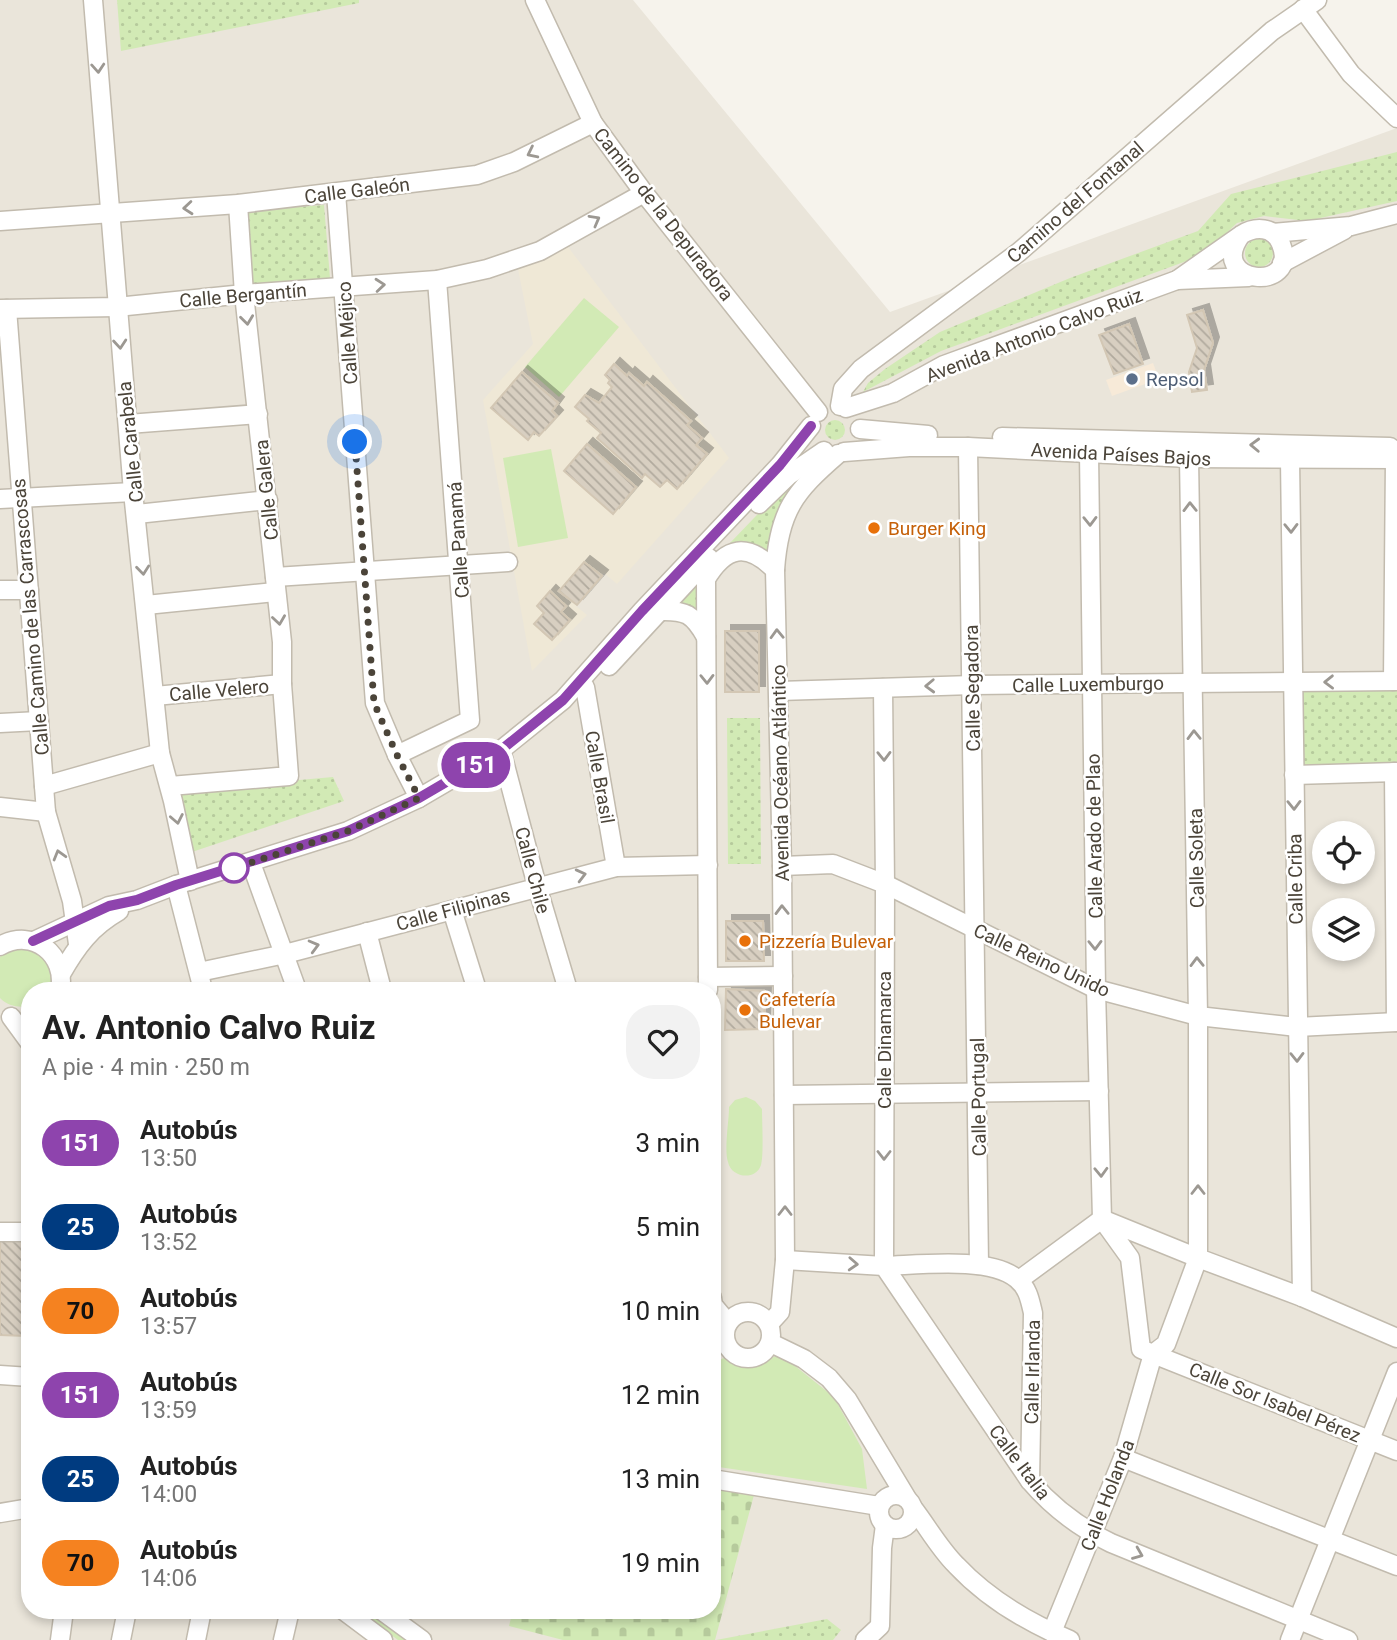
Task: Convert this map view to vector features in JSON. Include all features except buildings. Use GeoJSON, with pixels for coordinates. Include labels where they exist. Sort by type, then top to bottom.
{"type":"FeatureCollection","features":[{"type":"Feature","properties":{"kind":"street","name":"Calle Carabela"},"geometry":{"type":"LineString","coordinates":[[93,0],[133,492],[160,753],[170,786],[183,883],[201,982]]}},
{"type":"Feature","properties":{"kind":"street","name":"Camino de la Depuradora"},"geometry":{"type":"LineString","coordinates":[[535,0],[593,122],[815,419]]}},
{"type":"Feature","properties":{"kind":"street"},"geometry":{"type":"LineString","coordinates":[[1310,4],[1351,74],[1397,118]]}},
{"type":"Feature","properties":{"kind":"street","name":"Camino del Fontanal"},"geometry":{"type":"LineString","coordinates":[[843,407],[843,389],[861,369],[1019,252],[1272,31],[1310,4]]}},
{"type":"Feature","properties":{"kind":"street","name":"Calle Galeón"},"geometry":{"type":"LineString","coordinates":[[0,221],[238,204],[477,175],[514,162],[593,122]]}},
{"type":"Feature","properties":{"kind":"street","name":"Calle Méjico"},"geometry":{"type":"LineString","coordinates":[[336,193],[374,703],[419,798]]}},
{"type":"Feature","properties":{"kind":"street","name":"Calle Bergantín"},"geometry":{"type":"LineString","coordinates":[[3,309],[117,307],[244,294],[437,280],[487,269],[540,251],[644,193]]}},
{"type":"Feature","properties":{"kind":"street","name":"Calle Galera"},"geometry":{"type":"LineString","coordinates":[[170,786],[289,776],[282,684],[282,642],[244,294],[238,204]]}},
{"type":"Feature","properties":{"kind":"street"},"geometry":{"type":"LineString","coordinates":[[1273,233],[1283,246],[1282,262],[1278,269],[1265,278],[1249,276],[1242,272],[1234,258],[1233,250],[1241,235],[1256,228],[1273,233],[1351,226],[1397,214]]}},
{"type":"Feature","properties":{"kind":"street"},"geometry":{"type":"LineString","coordinates":[[1282,262],[1351,226]]}},
{"type":"Feature","properties":{"kind":"street","name":"Avenida Antonio Calvo Ruiz"},"geometry":{"type":"LineString","coordinates":[[1177,281],[1241,235]]}},
{"type":"Feature","properties":{"kind":"street","name":"Avenida Antonio Calvo Ruiz"},"geometry":{"type":"LineString","coordinates":[[843,407],[892,393],[944,365],[1177,281],[1249,276]]}},
{"type":"Feature","properties":{"kind":"street","name":"Calle Panamá"},"geometry":{"type":"LineString","coordinates":[[397,755],[470,720],[437,280]]}},
{"type":"Feature","properties":{"kind":"street","name":"Calle Camino de las Carrascosas"},"geometry":{"type":"LineString","coordinates":[[3,309],[7,410],[21,498],[46,811],[72,901],[75,921]]}},
{"type":"Feature","properties":{"kind":"street","name":"Avenida Antonio Calvo Ruiz"},"geometry":{"type":"LineString","coordinates":[[859,426],[892,393]]}},
{"type":"Feature","properties":{"kind":"street"},"geometry":{"type":"LineString","coordinates":[[33,941],[109,906],[137,900],[348,831],[419,798],[501,750],[563,700],[585,687],[607,667],[789,475],[856,443],[859,426],[854,414],[843,407],[832,405],[815,419],[780,465],[563,700]]}},
{"type":"Feature","properties":{"kind":"street"},"geometry":{"type":"LineString","coordinates":[[128,424],[258,414]]}},
{"type":"Feature","properties":{"kind":"street"},"geometry":{"type":"LineString","coordinates":[[815,419],[814,440],[835,452]]}},
{"type":"Feature","properties":{"kind":"street","name":"Avenida Países Bajos"},"geometry":{"type":"LineString","coordinates":[[859,426],[909,435],[1396,455]]}},
{"type":"Feature","properties":{"kind":"street","name":"Avenida Países Bajos"},"geometry":{"type":"LineString","coordinates":[[835,452],[909,447],[968,447],[1290,460],[1396,455]]}},
{"type":"Feature","properties":{"kind":"street","name":"Calle Segadora"},"geometry":{"type":"LineString","coordinates":[[968,447],[976,930]]}},
{"type":"Feature","properties":{"kind":"street","name":"Avenida Océano Atlántico"},"geometry":{"type":"LineString","coordinates":[[769,1324],[780,1312],[785,1261],[782,866],[775,570],[777,543],[783,519],[792,500],[835,452]]}},
{"type":"Feature","properties":{"kind":"street","name":"Calle Arado de Plao"},"geometry":{"type":"LineString","coordinates":[[1089,453],[1102,1219]]}},
{"type":"Feature","properties":{"kind":"street"},"geometry":{"type":"LineString","coordinates":[[1395,681],[1396,455]]}},
{"type":"Feature","properties":{"kind":"street","name":"Calle Soleta"},"geometry":{"type":"LineString","coordinates":[[1189,458],[1198,1016],[1198,1258]]}},
{"type":"Feature","properties":{"kind":"street","name":"Calle Criba"},"geometry":{"type":"LineString","coordinates":[[1290,460],[1302,1297]]}},
{"type":"Feature","properties":{"kind":"street"},"geometry":{"type":"LineString","coordinates":[[0,499],[133,492]]}},
{"type":"Feature","properties":{"kind":"street"},"geometry":{"type":"LineString","coordinates":[[136,514],[268,500]]}},
{"type":"Feature","properties":{"kind":"street"},"geometry":{"type":"LineString","coordinates":[[708,982],[706,579],[712,537]]}},
{"type":"Feature","properties":{"kind":"street"},"geometry":{"type":"LineString","coordinates":[[706,579],[716,563],[728,554],[741,551],[763,558],[775,570]]}},
{"type":"Feature","properties":{"kind":"street"},"geometry":{"type":"LineString","coordinates":[[146,605],[365,571],[508,562]]}},
{"type":"Feature","properties":{"kind":"street"},"geometry":{"type":"LineString","coordinates":[[0,590],[29,590]]}},
{"type":"Feature","properties":{"kind":"street"},"geometry":{"type":"LineString","coordinates":[[659,611],[687,613],[698,622],[706,637]]}},
{"type":"Feature","properties":{"kind":"street","name":"Calle Luxemburgo"},"geometry":{"type":"LineString","coordinates":[[779,691],[972,685],[1395,681]]}},
{"type":"Feature","properties":{"kind":"street","name":"Calle Velero"},"geometry":{"type":"LineString","coordinates":[[155,696],[282,684]]}},
{"type":"Feature","properties":{"kind":"street","name":"Calle Brasil"},"geometry":{"type":"LineString","coordinates":[[585,687],[616,867]]}},
{"type":"Feature","properties":{"kind":"street","name":"Calle Dinamarca"},"geometry":{"type":"LineString","coordinates":[[883,688],[884,1266]]}},
{"type":"Feature","properties":{"kind":"street"},"geometry":{"type":"LineString","coordinates":[[0,723],[39,721]]}},
{"type":"Feature","properties":{"kind":"street","name":"Calle Chile"},"geometry":{"type":"LineString","coordinates":[[501,750],[566,982]]}},
{"type":"Feature","properties":{"kind":"street"},"geometry":{"type":"LineString","coordinates":[[44,786],[160,753]]}},
{"type":"Feature","properties":{"kind":"street"},"geometry":{"type":"LineString","coordinates":[[1294,775],[1395,772],[1397,1022]]}},
{"type":"Feature","properties":{"kind":"street"},"geometry":{"type":"LineString","coordinates":[[0,807],[46,811]]}},
{"type":"Feature","properties":{"kind":"street"},"geometry":{"type":"LineString","coordinates":[[251,863],[294,982]]}},
{"type":"Feature","properties":{"kind":"street","name":"Calle Reino Unido"},"geometry":{"type":"LineString","coordinates":[[782,866],[833,864],[885,884],[1096,989],[1198,1016],[1297,1027],[1397,1022]]}},
{"type":"Feature","properties":{"kind":"street","name":"Calle Filipinas"},"geometry":{"type":"LineString","coordinates":[[199,972],[285,954],[616,867],[708,865]]}},
{"type":"Feature","properties":{"kind":"street"},"geometry":{"type":"LineString","coordinates":[[60,982],[78,944],[103,920],[137,900]]}},
{"type":"Feature","properties":{"kind":"street"},"geometry":{"type":"LineString","coordinates":[[452,910],[474,982]]}},
{"type":"Feature","properties":{"kind":"street"},"geometry":{"type":"LineString","coordinates":[[75,921],[78,944]]}},
{"type":"Feature","properties":{"kind":"street","name":"Calle Portugal"},"geometry":{"type":"LineString","coordinates":[[976,930],[979,1265]]}},
{"type":"Feature","properties":{"kind":"street"},"geometry":{"type":"LineString","coordinates":[[366,932],[380,982]]}},
{"type":"Feature","properties":{"kind":"street"},"geometry":{"type":"LineString","coordinates":[[1,945],[23,939],[33,941],[52,953],[60,982]]}},
{"type":"Feature","properties":{"kind":"street"},"geometry":{"type":"LineString","coordinates":[[721,983],[783,976]]}},
{"type":"Feature","properties":{"kind":"street"},"geometry":{"type":"LineString","coordinates":[[784,1095],[1099,1091]]}},
{"type":"Feature","properties":{"kind":"street"},"geometry":{"type":"LineString","coordinates":[[1102,1219],[1302,1297],[1397,1338]]}},
{"type":"Feature","properties":{"kind":"street"},"geometry":{"type":"LineString","coordinates":[[785,1261],[884,1266],[979,1265],[1002,1269],[1019,1280],[1102,1219]]}},
{"type":"Feature","properties":{"kind":"street"},"geometry":{"type":"LineString","coordinates":[[1102,1219],[1130,1258],[1141,1349],[1153,1354]]}},
{"type":"Feature","properties":{"kind":"street"},"geometry":{"type":"LineString","coordinates":[[0,1232],[21,1232]]}},
{"type":"Feature","properties":{"kind":"street","name":"Calle Holanda"},"geometry":{"type":"LineString","coordinates":[[1052,1632],[1123,1458],[1153,1354],[1166,1344],[1198,1258]]}},
{"type":"Feature","properties":{"kind":"street","name":"Calle Italia"},"geometry":{"type":"LineString","coordinates":[[884,1266],[1030,1481],[1048,1502],[1092,1534],[1348,1640]]}},
{"type":"Feature","properties":{"kind":"street","name":"Calle Irlanda"},"geometry":{"type":"LineString","coordinates":[[1019,1280],[1029,1294],[1033,1312],[1030,1481]]}},
{"type":"Feature","properties":{"kind":"street"},"geometry":{"type":"LineString","coordinates":[[740,1313],[755,1313],[769,1324],[771,1343],[763,1354],[749,1359],[734,1354],[722,1337],[740,1313]]}},
{"type":"Feature","properties":{"kind":"street"},"geometry":{"type":"LineString","coordinates":[[771,1343],[804,1359],[829,1378],[847,1399],[909,1502],[956,1565],[999,1602],[1070,1640]]}},
{"type":"Feature","properties":{"kind":"street","name":"Calle Sor Isabel Pérez"},"geometry":{"type":"LineString","coordinates":[[1153,1354],[1397,1451]]}},
{"type":"Feature","properties":{"kind":"street"},"geometry":{"type":"LineString","coordinates":[[1290,1640],[1397,1372]]}},
{"type":"Feature","properties":{"kind":"street"},"geometry":{"type":"LineString","coordinates":[[0,1375],[21,1376]]}},
{"type":"Feature","properties":{"kind":"street"},"geometry":{"type":"LineString","coordinates":[[878,1453],[881,1503],[879,1516],[893,1527],[936,1540]]}},
{"type":"Feature","properties":{"kind":"street"},"geometry":{"type":"LineString","coordinates":[[1123,1458],[1397,1566]]}},
{"type":"Feature","properties":{"kind":"street"},"geometry":{"type":"LineString","coordinates":[[721,1480],[881,1503],[896,1494],[909,1502]]}},
{"type":"Feature","properties":{"kind":"street"},"geometry":{"type":"LineString","coordinates":[[865,1640],[885,1633],[882,1548],[893,1527],[910,1522],[909,1502]]}},
{"type":"Feature","properties":{"kind":"street"},"geometry":{"type":"LineString","coordinates":[[0,1513],[21,1510]]}},
{"type":"Feature","properties":{"kind":"street"},"geometry":{"type":"LineString","coordinates":[[60,1640],[63,1619]]}},
{"type":"Feature","properties":{"kind":"street"},"geometry":{"type":"LineString","coordinates":[[121,1640],[125,1619]]}},
{"type":"Feature","properties":{"kind":"street"},"geometry":{"type":"LineString","coordinates":[[196,1640],[200,1619]]}},
{"type":"Feature","properties":{"kind":"street"},"geometry":{"type":"LineString","coordinates":[[283,1640],[288,1619]]}},
{"type":"Feature","properties":{"kind":"street"},"geometry":{"type":"LineString","coordinates":[[354,1619],[383,1640]]}},
{"type":"Feature","properties":{"kind":"street"},"geometry":{"type":"LineString","coordinates":[[394,1619],[422,1640]]}},
{"type":"Feature","properties":{"kind":"shaded area"},"geometry":{"type":"Polygon","coordinates":[[[0,0],[633,0],[890,312],[1397,128],[1397,1640],[0,1640],[0,0]]]}},
{"type":"Feature","properties":{"kind":"shaded area"},"geometry":{"type":"Polygon","coordinates":[[[568,247],[729,458],[617,584],[604,573],[576,606],[587,615],[532,671],[483,400],[533,344],[518,269],[568,247]]]}},
{"type":"Feature","properties":{"kind":"shaded area","name":"Repsol"},"geometry":{"type":"Polygon","coordinates":[[[1153,363],[1159,379],[1112,396],[1106,380],[1153,363]]]}},
{"type":"Feature","properties":{"kind":"green space"},"geometry":{"type":"Polygon","coordinates":[[[117,0],[359,0],[359,3],[121,51],[117,0]]]}},
{"type":"Feature","properties":{"kind":"green space"},"geometry":{"type":"Polygon","coordinates":[[[1397,152],[1397,201],[1307,221],[1264,216],[1237,223],[1203,255],[941,351],[863,392],[868,383],[885,369],[940,332],[1070,278],[1198,231],[1231,194],[1397,152]]]}},
{"type":"Feature","properties":{"kind":"green space"},"geometry":{"type":"Polygon","coordinates":[[[324,205],[330,278],[252,284],[246,211],[324,205]]]}},
{"type":"Feature","properties":{"kind":"green space"},"geometry":{"type":"Polygon","coordinates":[[[1259,239],[1269,243],[1273,253],[1269,263],[1259,267],[1249,263],[1245,253],[1249,243],[1259,239]]]}},
{"type":"Feature","properties":{"kind":"green space"},"geometry":{"type":"Polygon","coordinates":[[[584,298],[619,327],[559,397],[525,367],[584,298]]]}},
{"type":"Feature","properties":{"kind":"green space"},"geometry":{"type":"Polygon","coordinates":[[[831,420],[839,420],[845,430],[839,440],[831,440],[825,434],[825,426],[831,420]]]}},
{"type":"Feature","properties":{"kind":"green space"},"geometry":{"type":"Polygon","coordinates":[[[551,449],[568,538],[518,547],[503,458],[551,449]]]}},
{"type":"Feature","properties":{"kind":"green space"},"geometry":{"type":"Polygon","coordinates":[[[806,470],[781,509],[770,541],[769,553],[750,545],[730,543],[779,492],[806,470]]]}},
{"type":"Feature","properties":{"kind":"green space"},"geometry":{"type":"Polygon","coordinates":[[[699,577],[698,611],[675,601],[699,577]]]}},
{"type":"Feature","properties":{"kind":"green space"},"geometry":{"type":"Polygon","coordinates":[[[1397,688],[1397,766],[1300,768],[1300,690],[1397,688]]]}},
{"type":"Feature","properties":{"kind":"green space"},"geometry":{"type":"Polygon","coordinates":[[[727,718],[760,718],[761,864],[728,864],[727,718]]]}},
{"type":"Feature","properties":{"kind":"green space"},"geometry":{"type":"Polygon","coordinates":[[[333,777],[344,801],[192,852],[177,791],[333,777]]]}},
{"type":"Feature","properties":{"kind":"green space"},"geometry":{"type":"Polygon","coordinates":[[[18,948],[34,952],[46,961],[52,974],[51,982],[21,982],[21,1007],[6,1003],[0,998],[0,957],[18,948]]]}},
{"type":"Feature","properties":{"kind":"green space"},"geometry":{"type":"Polygon","coordinates":[[[746,1097],[755,1101],[762,1109],[762,1154],[758,1170],[754,1174],[744,1176],[730,1167],[727,1142],[729,1107],[735,1100],[746,1097]]]}},
{"type":"Feature","properties":{"kind":"green space"},"geometry":{"type":"Polygon","coordinates":[[[780,1354],[834,1397],[862,1449],[867,1489],[721,1467],[721,1359],[752,1367],[780,1354]]]}},
{"type":"Feature","properties":{"kind":"green space"},"geometry":{"type":"Polygon","coordinates":[[[721,1490],[754,1495],[721,1618],[721,1490]]]}},
{"type":"Feature","properties":{"kind":"green space"},"geometry":{"type":"Polygon","coordinates":[[[369,1619],[383,1619],[411,1640],[398,1640],[369,1619]]]}},
{"type":"Feature","properties":{"kind":"green space"},"geometry":{"type":"Polygon","coordinates":[[[511,1619],[721,1619],[715,1640],[563,1640],[509,1626],[511,1619]]]}},
{"type":"Feature","properties":{"kind":"green space"},"geometry":{"type":"Polygon","coordinates":[[[827,1619],[841,1630],[833,1640],[716,1640],[827,1619]]]}},
{"type":"Feature","properties":{"kind":"bus line","name":"151"},"geometry":{"type":"LineString","coordinates":[[33,941],[109,906],[137,900],[176,885],[348,831],[419,798],[501,750],[563,700],[642,611],[780,465],[811,426]]}},
{"type":"Feature","properties":{"kind":"place","name":"Repsol"},"geometry":{"type":"Point","coordinates":[1132,379]}},
{"type":"Feature","properties":{"kind":"place","name":"Burger King"},"geometry":{"type":"Point","coordinates":[874,528]}},
{"type":"Feature","properties":{"kind":"place","name":"Pizzería Bulevar"},"geometry":{"type":"Point","coordinates":[745,941]}},
{"type":"Feature","properties":{"kind":"place","name":"Cafetería Bulevar"},"geometry":{"type":"Point","coordinates":[745,1010]}},
{"type":"Feature","properties":{"kind":"route"},"geometry":{"type":"LineString","coordinates":[[234,868],[231,869],[348,831],[419,798],[374,703],[355,442]]}}]}
